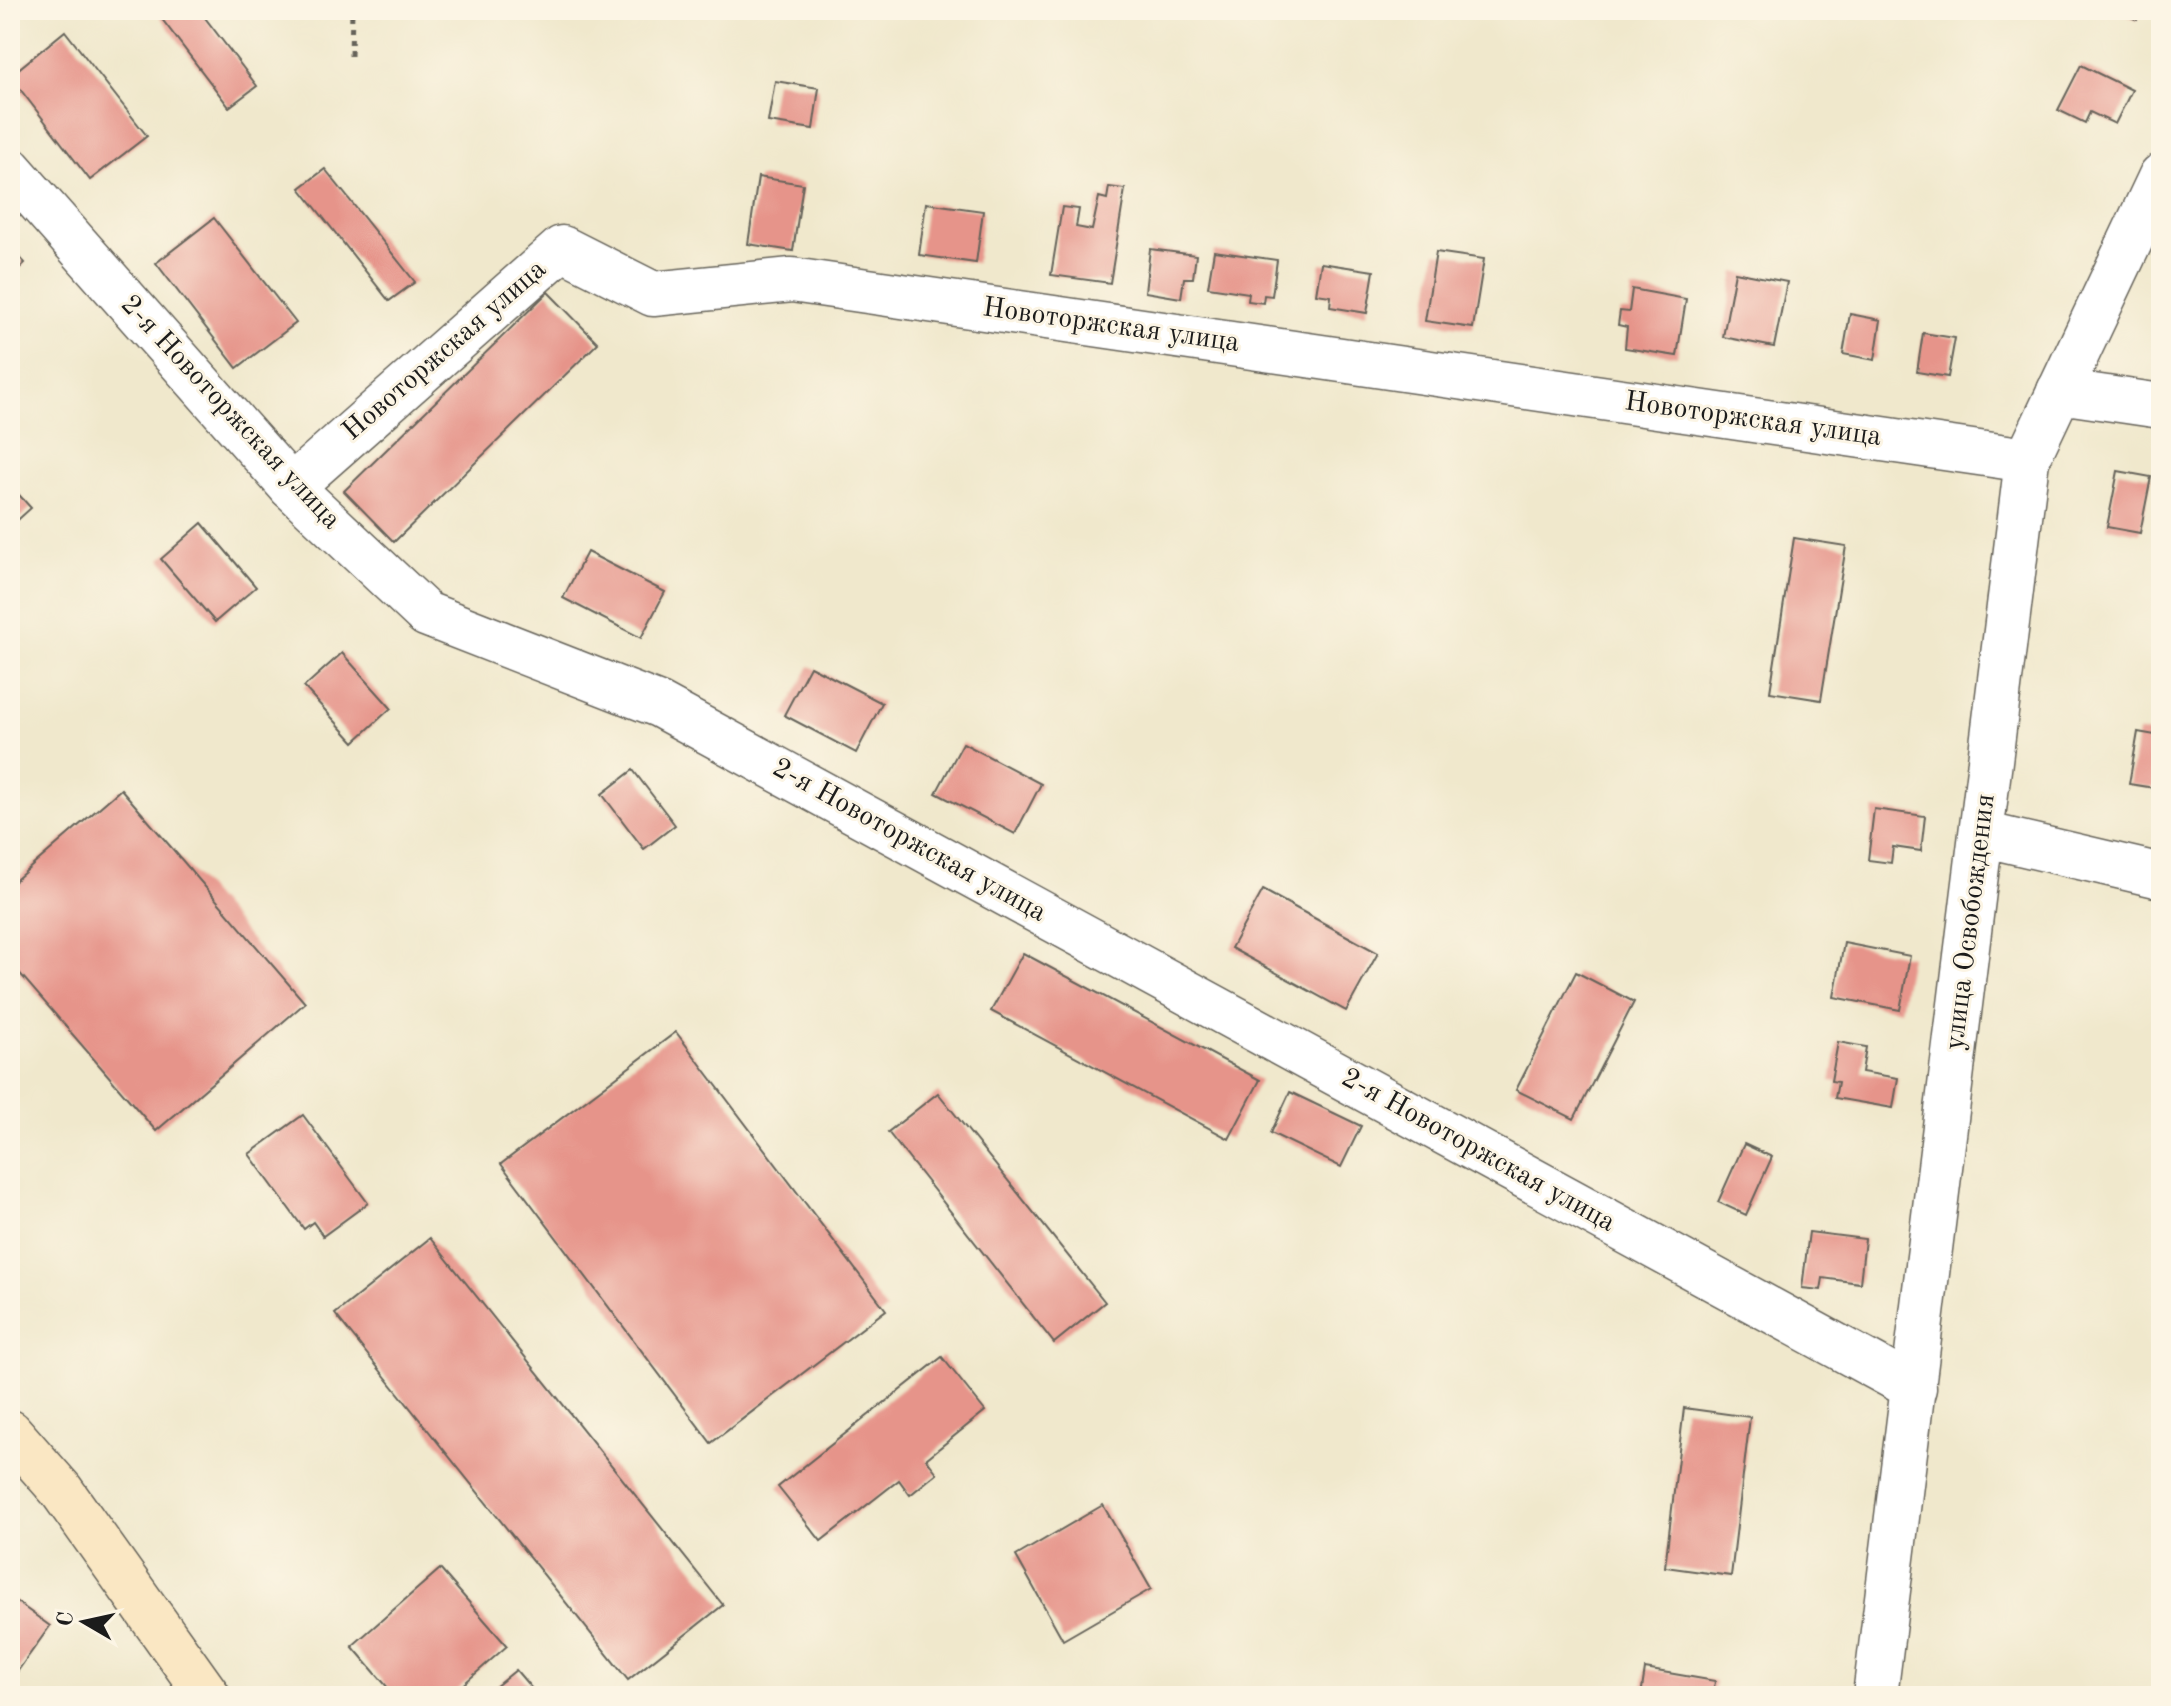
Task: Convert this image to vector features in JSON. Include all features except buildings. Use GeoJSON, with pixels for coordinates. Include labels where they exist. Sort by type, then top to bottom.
{"type":"FeatureCollection","features":[{"type":"Feature","properties":{"kind":"street","name":"2-я Новоторжская улица"},"geometry":{"type":"LineString","coordinates":[[10,169],[291,487],[426,614],[659,705],[1914,1388]]}},
{"type":"Feature","properties":{"kind":"street","name":"улица Освобождения"},"geometry":{"type":"LineString","coordinates":[[1875,1696],[2027,460],[2161,176]]}},
{"type":"Feature","properties":{"kind":"street","name":"Новоторжская улица"},"geometry":{"type":"LineString","coordinates":[[291,487],[562,248],[653,294],[792,280],[2027,460]]}},
{"type":"Feature","properties":{"kind":"street"},"geometry":{"type":"LineString","coordinates":[[2059,391],[2161,406]]}},
{"type":"Feature","properties":{"kind":"street"},"geometry":{"type":"LineString","coordinates":[[1982,834],[2161,876]]}},
{"type":"Feature","properties":{"kind":"street"},"geometry":{"type":"LineString","coordinates":[[10,1432],[61,1490],[208,1696]]}},
{"type":"Feature","properties":{"kind":"path"},"geometry":{"type":"LineString","coordinates":[[351,56],[352,10]]}}]}
